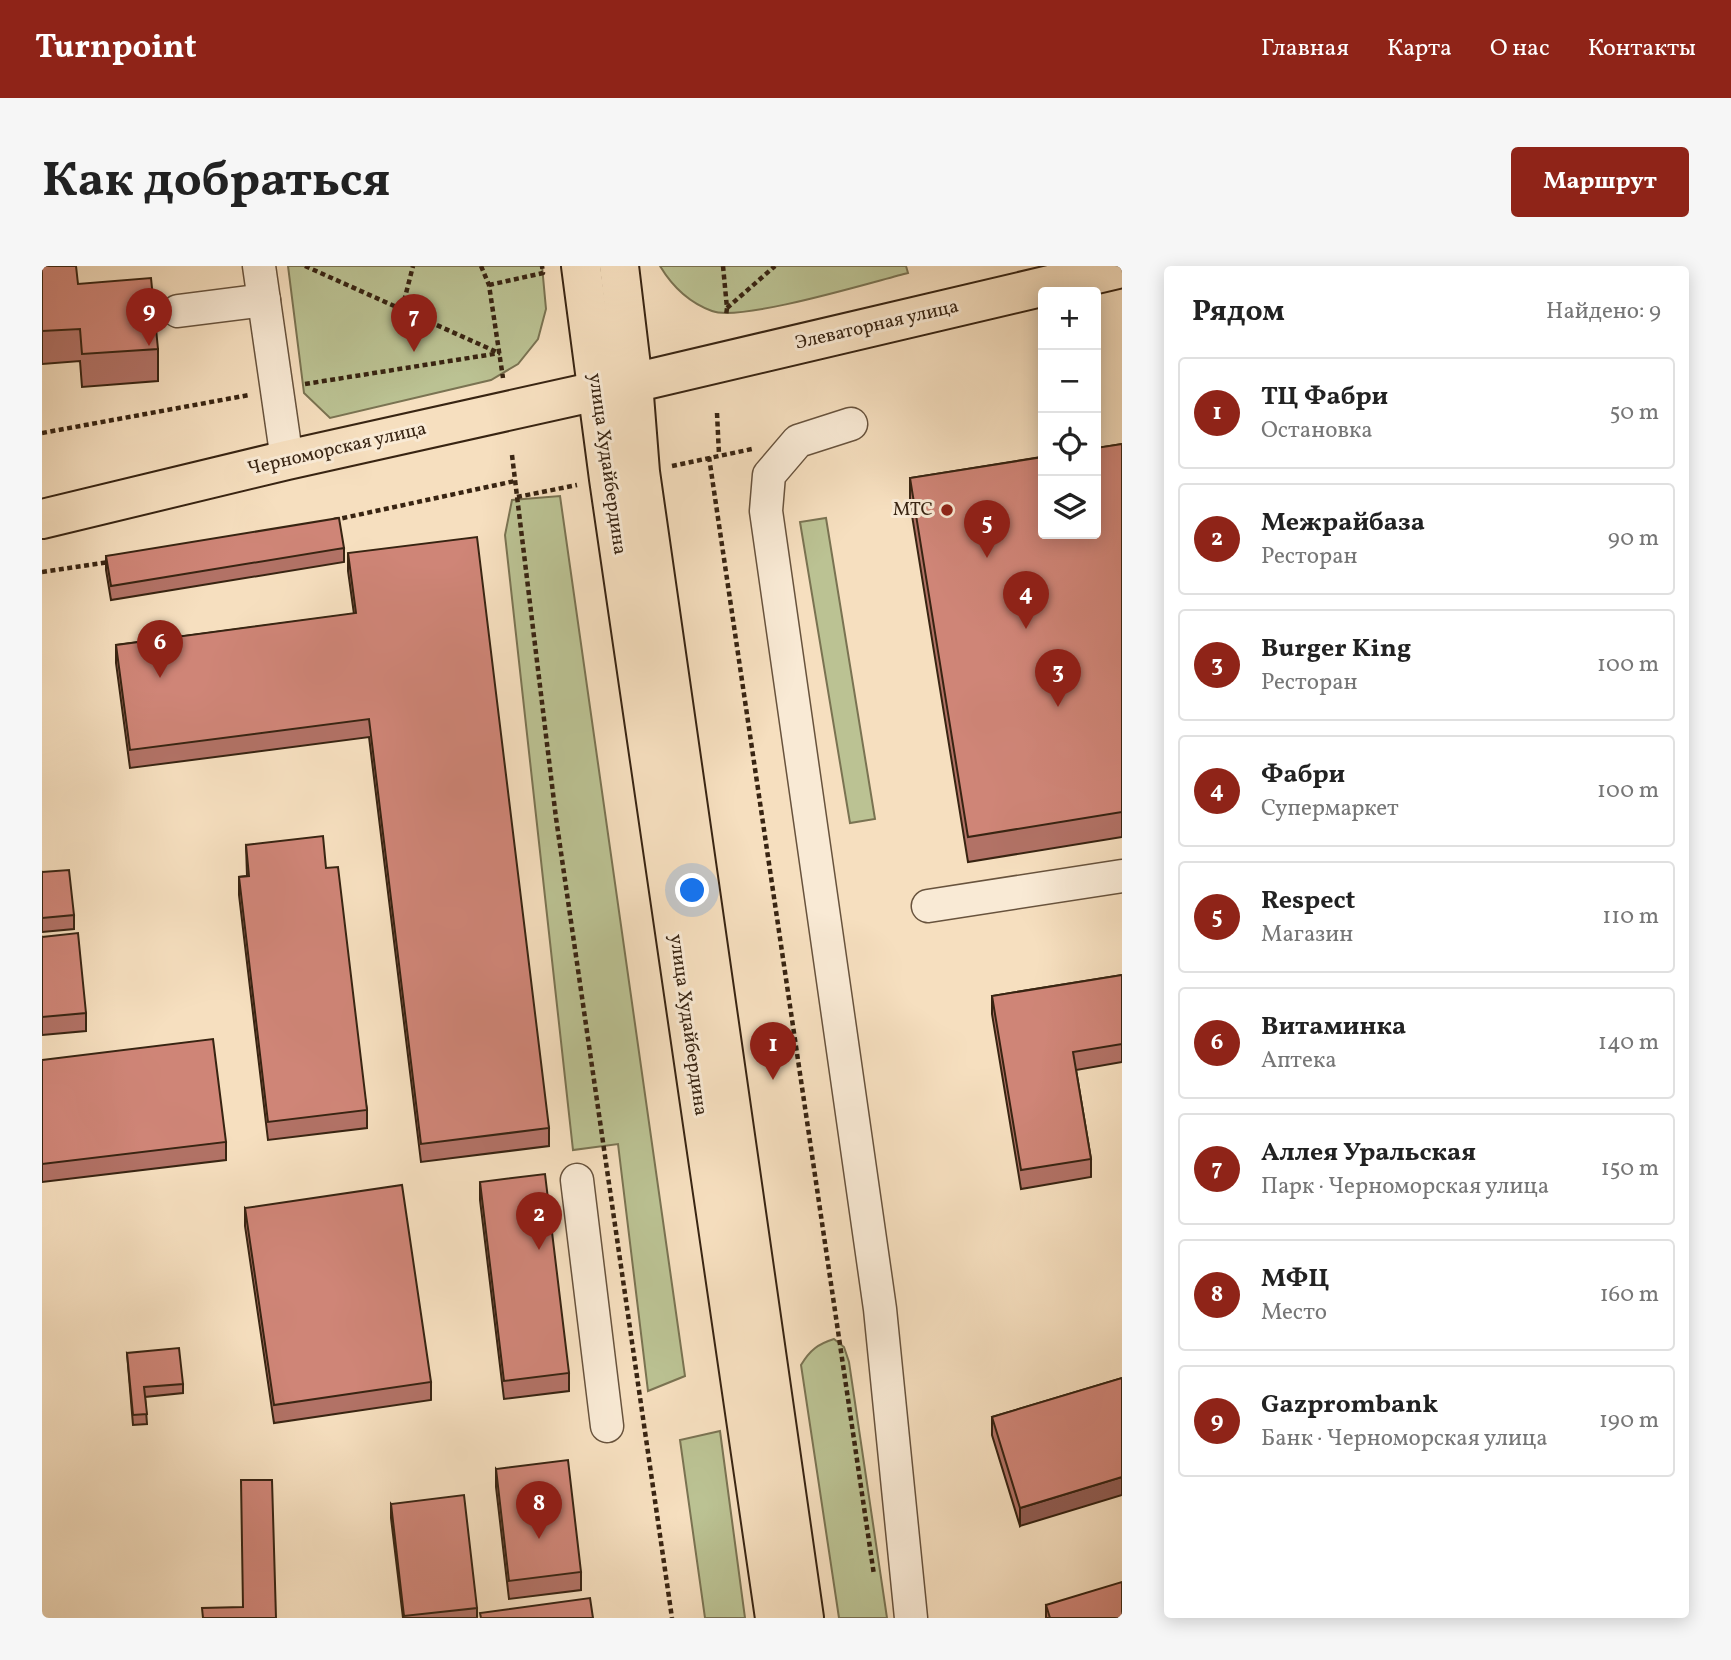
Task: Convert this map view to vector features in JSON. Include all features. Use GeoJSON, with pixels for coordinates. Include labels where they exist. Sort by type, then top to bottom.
{"type":"FeatureCollection","features":[{"type":"Feature","properties":{"kind":"main road","name":"улица Худайбердина"},"geometry":{"type":"LineString","coordinates":[[581,266],[640,472],[804,1618]]}},
{"type":"Feature","properties":{"kind":"main road","name":"улица Худайбердина"},"geometry":{"type":"LineString","coordinates":[[618,266],[615,387],[775,1618]]}},
{"type":"Feature","properties":{"kind":"main road","name":"Элеваторная улица"},"geometry":{"type":"LineString","coordinates":[[615,387],[1122,268]]}},
{"type":"Feature","properties":{"kind":"main road","name":"Черноморская улица"},"geometry":{"type":"LineString","coordinates":[[42,519],[288,460],[615,387]]}},
{"type":"Feature","properties":{"kind":"lane"},"geometry":{"type":"LineString","coordinates":[[259,266],[288,460]]}},
{"type":"Feature","properties":{"kind":"lane"},"geometry":{"type":"LineString","coordinates":[[178,311],[264,300]]}},
{"type":"Feature","properties":{"kind":"lane"},"geometry":{"type":"LineString","coordinates":[[851,424],[798,441],[769,475],[766,511],[880,1309],[911,1618]]}},
{"type":"Feature","properties":{"kind":"lane"},"geometry":{"type":"LineString","coordinates":[[928,906],[1122,876]]}},
{"type":"Feature","properties":{"kind":"lane"},"geometry":{"type":"LineString","coordinates":[[578,1180],[607,1426]]}},
{"type":"Feature","properties":{"kind":"path"},"geometry":{"type":"LineString","coordinates":[[305,266],[500,353]]}},
{"type":"Feature","properties":{"kind":"path"},"geometry":{"type":"LineString","coordinates":[[402,309],[413,266]]}},
{"type":"Feature","properties":{"kind":"path"},"geometry":{"type":"LineString","coordinates":[[481,266],[489,285],[503,381]]}},
{"type":"Feature","properties":{"kind":"path"},"geometry":{"type":"LineString","coordinates":[[489,285],[543,273],[542,266]]}},
{"type":"Feature","properties":{"kind":"path"},"geometry":{"type":"LineString","coordinates":[[723,266],[726,316]]}},
{"type":"Feature","properties":{"kind":"path"},"geometry":{"type":"LineString","coordinates":[[727,308],[775,266]]}},
{"type":"Feature","properties":{"kind":"path"},"geometry":{"type":"LineString","coordinates":[[303,385],[500,353]]}},
{"type":"Feature","properties":{"kind":"path"},"geometry":{"type":"LineString","coordinates":[[42,433],[253,394]]}},
{"type":"Feature","properties":{"kind":"path"},"geometry":{"type":"LineString","coordinates":[[717,413],[719,455]]}},
{"type":"Feature","properties":{"kind":"path"},"geometry":{"type":"LineString","coordinates":[[671,466],[798,441]]}},
{"type":"Feature","properties":{"kind":"path"},"geometry":{"type":"LineString","coordinates":[[512,455],[556,818],[672,1618]]}},
{"type":"Feature","properties":{"kind":"path"},"geometry":{"type":"LineString","coordinates":[[709,457],[875,1577]]}},
{"type":"Feature","properties":{"kind":"path"},"geometry":{"type":"LineString","coordinates":[[326,522],[515,481]]}},
{"type":"Feature","properties":{"kind":"path"},"geometry":{"type":"LineString","coordinates":[[517,497],[578,485]]}},
{"type":"Feature","properties":{"kind":"path"},"geometry":{"type":"LineString","coordinates":[[42,572],[111,562]]}},
{"type":"Feature","properties":{"kind":"green space"},"geometry":{"type":"Polygon","coordinates":[[[288,266],[542,266],[546,309],[538,339],[518,364],[491,380],[330,418],[304,393],[288,266]]]}},
{"type":"Feature","properties":{"kind":"green space"},"geometry":{"type":"Polygon","coordinates":[[[660,266],[906,266],[908,273],[777,306],[727,313],[712,311],[689,299],[660,266]]]}},
{"type":"Feature","properties":{"kind":"green space"},"geometry":{"type":"Polygon","coordinates":[[[560,496],[685,1376],[648,1391],[618,1144],[573,1150],[505,535],[512,500],[560,496]]]}},
{"type":"Feature","properties":{"kind":"green space"},"geometry":{"type":"Polygon","coordinates":[[[826,518],[875,819],[850,823],[800,522],[826,518]]]}},
{"type":"Feature","properties":{"kind":"green space"},"geometry":{"type":"Polygon","coordinates":[[[834,1339],[844,1347],[849,1362],[887,1618],[839,1618],[801,1365],[815,1348],[834,1339]]]}},
{"type":"Feature","properties":{"kind":"green space"},"geometry":{"type":"Polygon","coordinates":[[[720,1431],[745,1618],[705,1618],[680,1440],[720,1431]]]}},
{"type":"Feature","properties":{"kind":"building"},"geometry":{"type":"Polygon","coordinates":[[[42,266],[76,266],[78,284],[151,278],[158,349],[82,354],[80,329],[42,331],[42,266]]]}},
{"type":"Feature","properties":{"kind":"building"},"geometry":{"type":"Polygon","coordinates":[[[1122,444],[1122,812],[968,837],[910,478],[1038,458],[1038,539],[1101,539],[1101,447],[1122,444]]]}},
{"type":"Feature","properties":{"kind":"building"},"geometry":{"type":"Polygon","coordinates":[[[339,518],[344,548],[111,586],[106,556],[339,518]]]}},
{"type":"Feature","properties":{"kind":"building"},"geometry":{"type":"Polygon","coordinates":[[[477,537],[549,1128],[421,1144],[369,719],[130,750],[116,645],[356,613],[348,553],[477,537]]]}},
{"type":"Feature","properties":{"kind":"building"},"geometry":{"type":"Polygon","coordinates":[[[323,836],[326,868],[338,867],[367,1110],[268,1122],[239,877],[249,876],[246,845],[323,836]]]}},
{"type":"Feature","properties":{"kind":"building"},"geometry":{"type":"Polygon","coordinates":[[[69,870],[74,915],[42,918],[42,872],[69,870]]]}},
{"type":"Feature","properties":{"kind":"building"},"geometry":{"type":"Polygon","coordinates":[[[78,933],[86,1013],[42,1017],[42,937],[78,933]]]}},
{"type":"Feature","properties":{"kind":"building"},"geometry":{"type":"Polygon","coordinates":[[[1122,975],[1122,1044],[1073,1052],[1091,1159],[1021,1170],[992,996],[1122,975]]]}},
{"type":"Feature","properties":{"kind":"building"},"geometry":{"type":"Polygon","coordinates":[[[213,1039],[226,1142],[42,1164],[42,1060],[213,1039]]]}},
{"type":"Feature","properties":{"kind":"building"},"geometry":{"type":"Polygon","coordinates":[[[545,1174],[569,1373],[504,1381],[480,1182],[545,1174]]]}},
{"type":"Feature","properties":{"kind":"building"},"geometry":{"type":"Polygon","coordinates":[[[402,1185],[431,1382],[274,1405],[245,1208],[402,1185]]]}},
{"type":"Feature","properties":{"kind":"building"},"geometry":{"type":"Polygon","coordinates":[[[179,1348],[183,1384],[144,1387],[147,1414],[133,1415],[127,1353],[179,1348]]]}},
{"type":"Feature","properties":{"kind":"building"},"geometry":{"type":"Polygon","coordinates":[[[1122,1378],[1122,1477],[1020,1508],[992,1417],[1122,1378]]]}},
{"type":"Feature","properties":{"kind":"building"},"geometry":{"type":"Polygon","coordinates":[[[568,1460],[581,1572],[509,1581],[496,1469],[568,1460]]]}},
{"type":"Feature","properties":{"kind":"building"},"geometry":{"type":"Polygon","coordinates":[[[241,1480],[272,1480],[276,1618],[203,1618],[202,1608],[243,1607],[241,1480]]]}},
{"type":"Feature","properties":{"kind":"building"},"geometry":{"type":"Polygon","coordinates":[[[464,1495],[477,1608],[404,1616],[391,1504],[464,1495]]]}},
{"type":"Feature","properties":{"kind":"building"},"geometry":{"type":"Polygon","coordinates":[[[1122,1582],[1122,1618],[1050,1618],[1046,1605],[1122,1582]]]}},
{"type":"Feature","properties":{"kind":"building"},"geometry":{"type":"Polygon","coordinates":[[[590,1598],[593,1618],[481,1618],[480,1613],[590,1598]]]}},
{"type":"Feature","properties":{"kind":"place","name":"Gazprombank"},"geometry":{"type":"Point","coordinates":[149,346]}},
{"type":"Feature","properties":{"kind":"place","name":"Аллея Уральская"},"geometry":{"type":"Point","coordinates":[414,352]}},
{"type":"Feature","properties":{"kind":"place","name":"МТС"},"geometry":{"type":"Point","coordinates":[947,510]}},
{"type":"Feature","properties":{"kind":"place","name":"Respect"},"geometry":{"type":"Point","coordinates":[987,558]}},
{"type":"Feature","properties":{"kind":"place","name":"Фабри"},"geometry":{"type":"Point","coordinates":[1026,629]}},
{"type":"Feature","properties":{"kind":"place","name":"Витаминка"},"geometry":{"type":"Point","coordinates":[160,678]}},
{"type":"Feature","properties":{"kind":"place","name":"Burger King"},"geometry":{"type":"Point","coordinates":[1058,707]}},
{"type":"Feature","properties":{"kind":"place","name":"ТЦ Фабри"},"geometry":{"type":"Point","coordinates":[773,1080]}},
{"type":"Feature","properties":{"kind":"place","name":"Межрайбаза"},"geometry":{"type":"Point","coordinates":[539,1250]}},
{"type":"Feature","properties":{"kind":"place","name":"МФЦ"},"geometry":{"type":"Point","coordinates":[539,1539]}}]}
